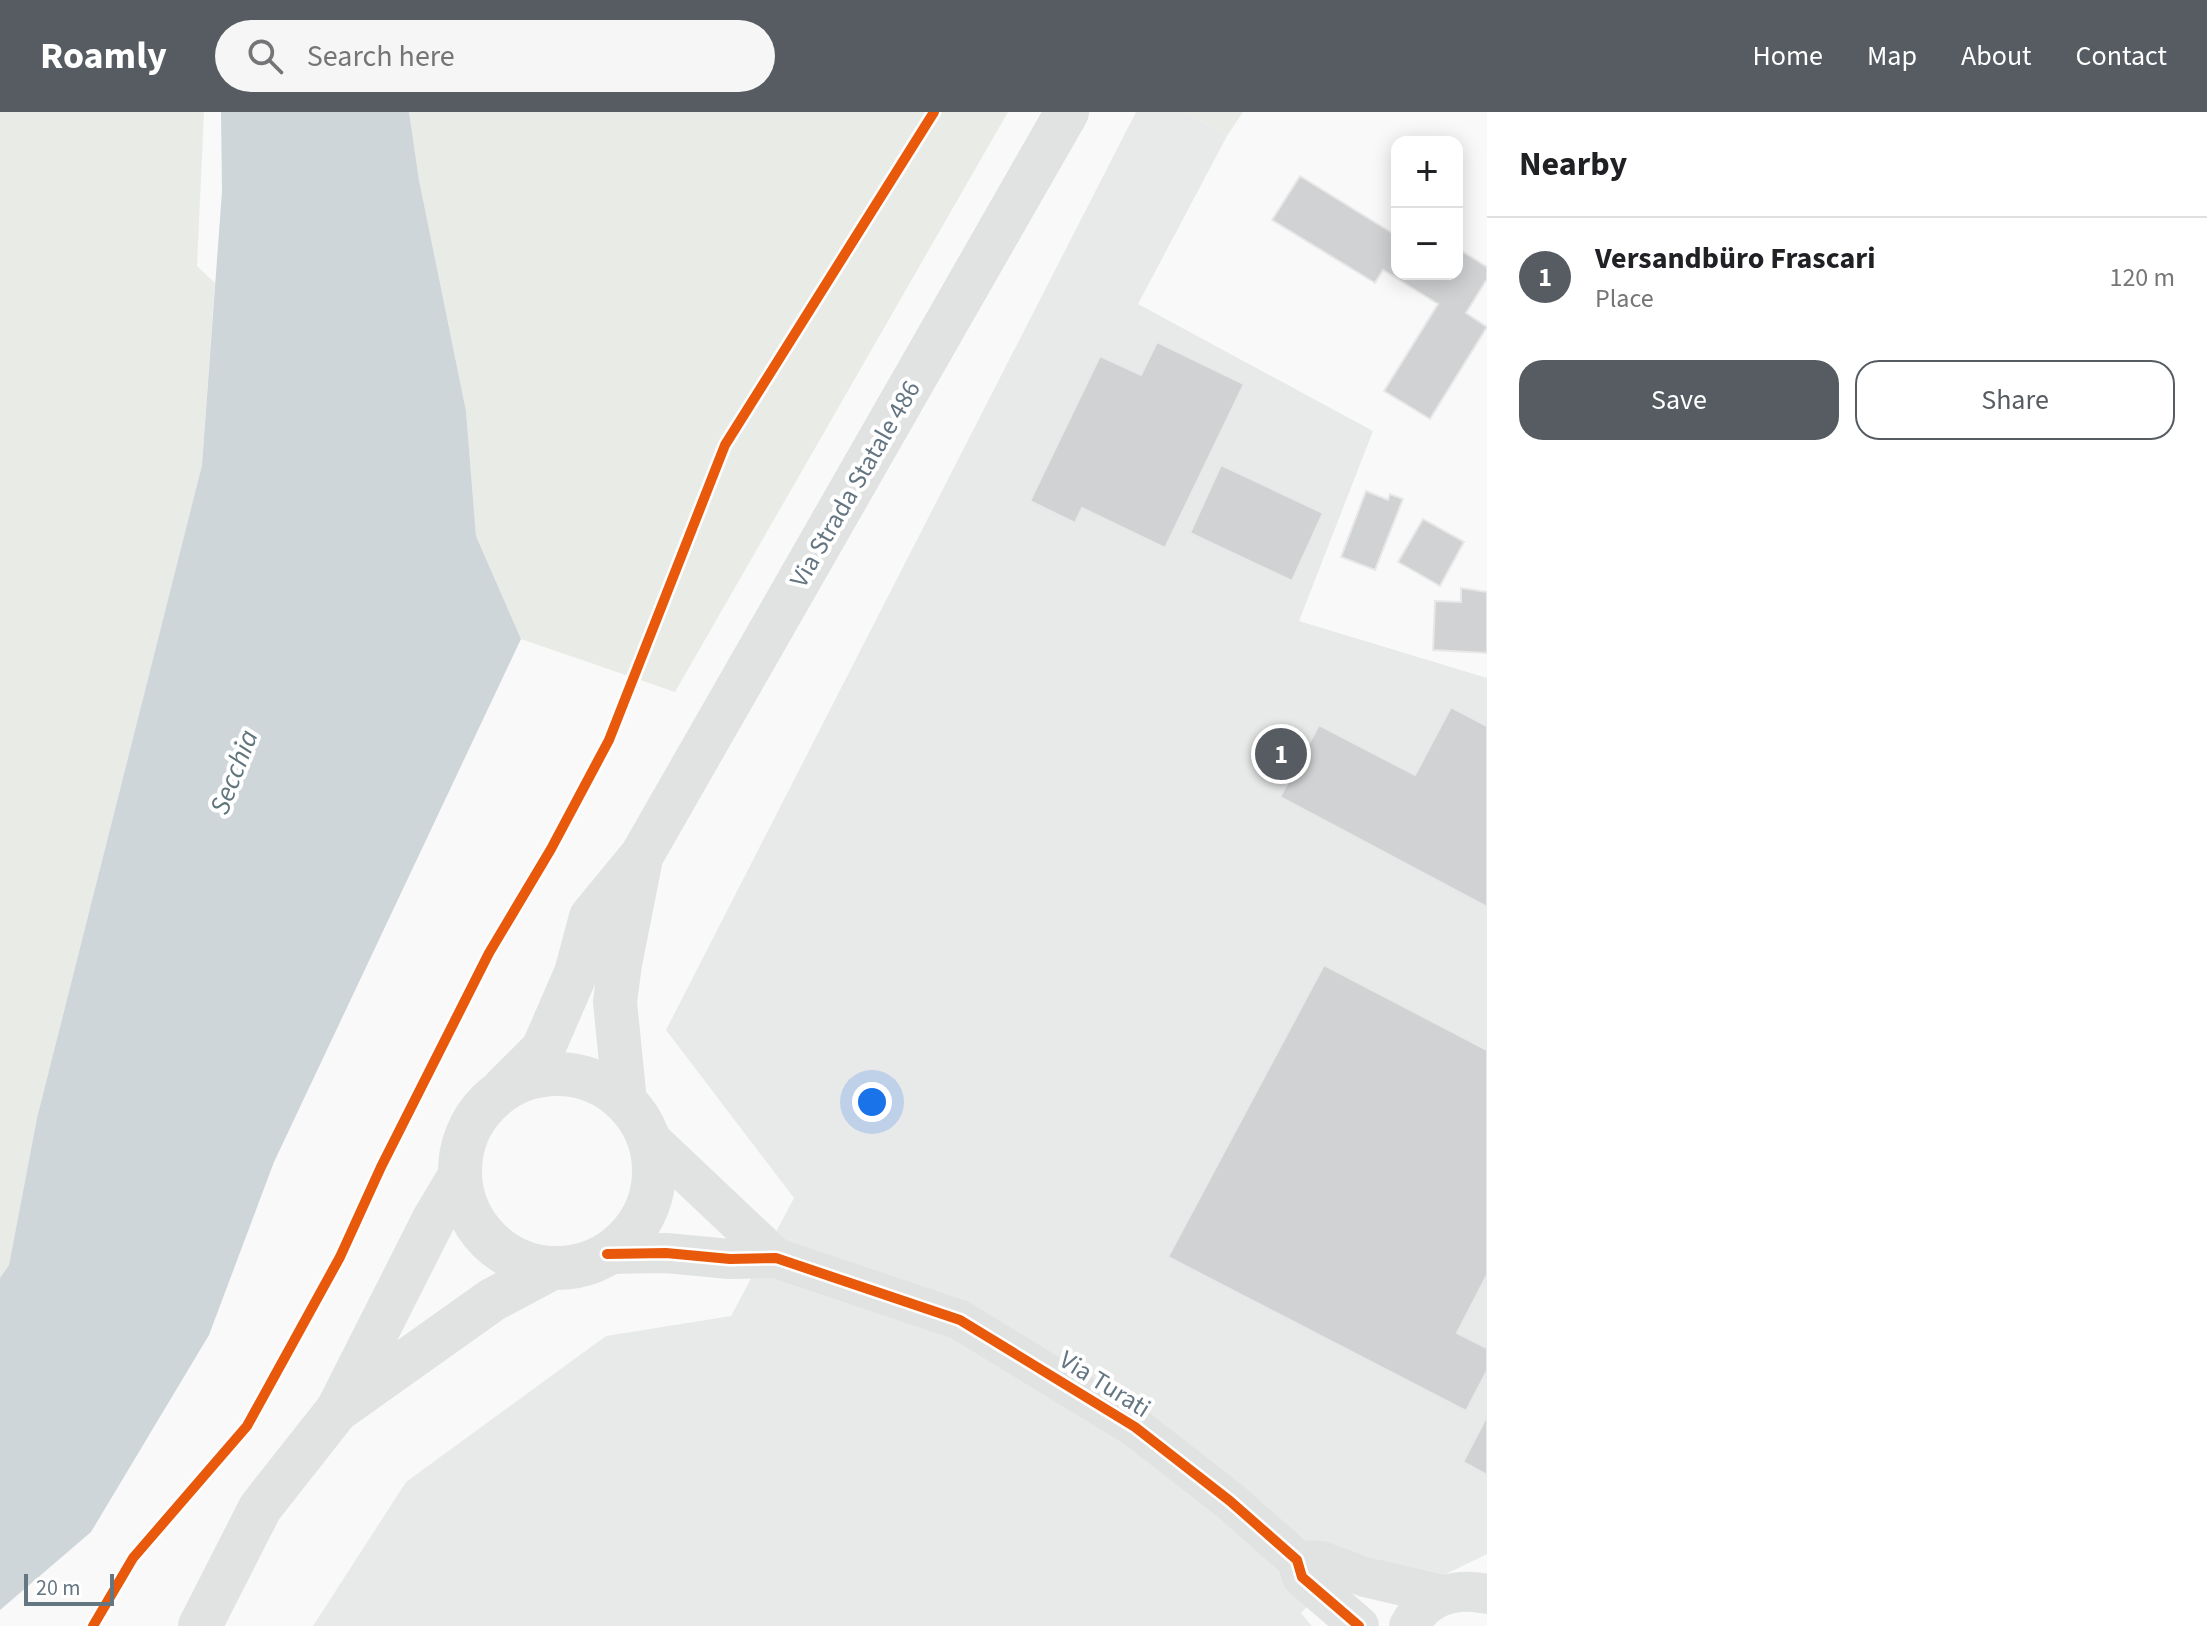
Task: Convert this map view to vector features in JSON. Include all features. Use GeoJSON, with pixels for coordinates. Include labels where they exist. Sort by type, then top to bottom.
{"type":"FeatureCollection","features":[{"type":"Feature","properties":{"kind":"main road","name":"Via Strada Statale 486"},"geometry":{"type":"LineString","coordinates":[[642,855],[1067,112]]}},
{"type":"Feature","properties":{"kind":"main road"},"geometry":{"type":"LineString","coordinates":[[642,855],[615,1002],[637,1119],[653,1158],[654,1180],[649,1202],[639,1223],[625,1240],[607,1254],[581,1265],[552,1268],[524,1262],[499,1249],[478,1230],[465,1205],[459,1177],[463,1142],[478,1111],[543,1049],[576,973],[591,917],[642,855]]}},
{"type":"Feature","properties":{"kind":"main road"},"geometry":{"type":"LineString","coordinates":[[504,1088],[535,1075],[567,1073],[599,1082],[637,1119]]}},
{"type":"Feature","properties":{"kind":"main road"},"geometry":{"type":"LineString","coordinates":[[200,1626],[260,1508],[338,1409],[434,1219],[459,1177]]}},
{"type":"Feature","properties":{"kind":"main road"},"geometry":{"type":"LineString","coordinates":[[338,1409],[492,1300],[552,1268]]}},
{"type":"Feature","properties":{"kind":"street"},"geometry":{"type":"LineString","coordinates":[[637,1119],[776,1258]]}},
{"type":"Feature","properties":{"kind":"street"},"geometry":{"type":"LineString","coordinates":[[607,1254],[776,1258]]}},
{"type":"Feature","properties":{"kind":"street","name":"Via Turati"},"geometry":{"type":"LineString","coordinates":[[776,1258],[960,1320],[1135,1427],[1230,1501],[1297,1560],[1302,1577],[1359,1626]]}},
{"type":"Feature","properties":{"kind":"street"},"geometry":{"type":"LineString","coordinates":[[1297,1560],[1321,1561],[1365,1577],[1442,1595]]}},
{"type":"Feature","properties":{"kind":"street"},"geometry":{"type":"LineString","coordinates":[[1409,1626],[1426,1604],[1442,1595],[1470,1590],[1487,1594]]}},
{"type":"Feature","properties":{"kind":"shaded area"},"geometry":{"type":"Polygon","coordinates":[[[0,112],[204,112],[197,266],[215,283],[202,465],[37,1118],[9,1265],[0,1278],[0,112]]]}},
{"type":"Feature","properties":{"kind":"shaded area"},"geometry":{"type":"Polygon","coordinates":[[[409,112],[1008,112],[675,692],[521,639],[476,536],[466,411],[419,180],[409,112]]]}},
{"type":"Feature","properties":{"kind":"shaded area"},"geometry":{"type":"Polygon","coordinates":[[[1136,112],[1187,112],[1227,136],[1138,304],[1373,431],[1299,621],[1487,678],[1487,1554],[1438,1578],[1359,1554],[1301,1613],[1312,1626],[313,1626],[406,1482],[606,1336],[731,1316],[794,1198],[666,1030],[1136,112]]]}},
{"type":"Feature","properties":{"kind":"shaded area"},"geometry":{"type":"Polygon","coordinates":[[[1187,112],[1243,112],[1227,136],[1187,112]]]}},
{"type":"Feature","properties":{"kind":"water","name":"Secchia"},"geometry":{"type":"Polygon","coordinates":[[[221,112],[409,112],[419,180],[466,411],[476,536],[521,639],[274,1162],[209,1335],[91,1532],[0,1610],[0,1278],[9,1265],[37,1118],[202,465],[222,191],[221,112]]]}},
{"type":"Feature","properties":{"kind":"building"},"geometry":{"type":"Polygon","coordinates":[[[1300,176],[1391,232],[1391,275],[1383,270],[1375,283],[1272,220],[1300,176]]]}},
{"type":"Feature","properties":{"kind":"building"},"geometry":{"type":"Polygon","coordinates":[[[1463,252],[1487,267],[1487,279],[1466,313],[1487,327],[1430,419],[1384,391],[1438,304],[1399,280],[1463,280],[1463,252]]]}},
{"type":"Feature","properties":{"kind":"building"},"geometry":{"type":"Polygon","coordinates":[[[1157,342],[1244,384],[1165,548],[1082,508],[1075,523],[1030,501],[1100,356],[1141,375],[1157,342]]]}},
{"type":"Feature","properties":{"kind":"building"},"geometry":{"type":"Polygon","coordinates":[[[1221,465],[1323,513],[1292,581],[1190,533],[1221,465]]]}},
{"type":"Feature","properties":{"kind":"building"},"geometry":{"type":"Polygon","coordinates":[[[1366,491],[1388,500],[1390,494],[1403,499],[1375,570],[1341,557],[1366,491]]]}},
{"type":"Feature","properties":{"kind":"building"},"geometry":{"type":"Polygon","coordinates":[[[1423,519],[1464,542],[1440,586],[1398,562],[1423,519]]]}},
{"type":"Feature","properties":{"kind":"building"},"geometry":{"type":"Polygon","coordinates":[[[1461,588],[1487,592],[1487,653],[1433,650],[1435,601],[1461,602],[1461,588]]]}},
{"type":"Feature","properties":{"kind":"building"},"geometry":{"type":"Polygon","coordinates":[[[1451,707],[1487,726],[1487,907],[1280,797],[1319,725],[1415,775],[1451,707]]]}},
{"type":"Feature","properties":{"kind":"building"},"geometry":{"type":"Polygon","coordinates":[[[1280,735],[1296,744],[1282,773],[1267,764],[1280,735]]]}},
{"type":"Feature","properties":{"kind":"building"},"geometry":{"type":"Polygon","coordinates":[[[1324,965],[1487,1050],[1487,1275],[1457,1333],[1487,1348],[1487,1371],[1466,1411],[1168,1257],[1324,965]]]}},
{"type":"Feature","properties":{"kind":"building"},"geometry":{"type":"Polygon","coordinates":[[[1487,1416],[1487,1475],[1463,1462],[1487,1416]]]}},
{"type":"Feature","properties":{"kind":"cycle path"},"geometry":{"type":"LineString","coordinates":[[93,1626],[133,1558],[247,1426],[340,1257],[381,1167],[489,953],[551,849],[609,740],[725,445],[934,112]]}},
{"type":"Feature","properties":{"kind":"cycle path"},"geometry":{"type":"LineString","coordinates":[[607,1254],[776,1258],[960,1320],[1135,1427],[1230,1501],[1297,1560],[1302,1577],[1359,1626]]}},
{"type":"Feature","properties":{"kind":"place","name":"Versandbüro Frascari"},"geometry":{"type":"Point","coordinates":[1281,754]}}]}
